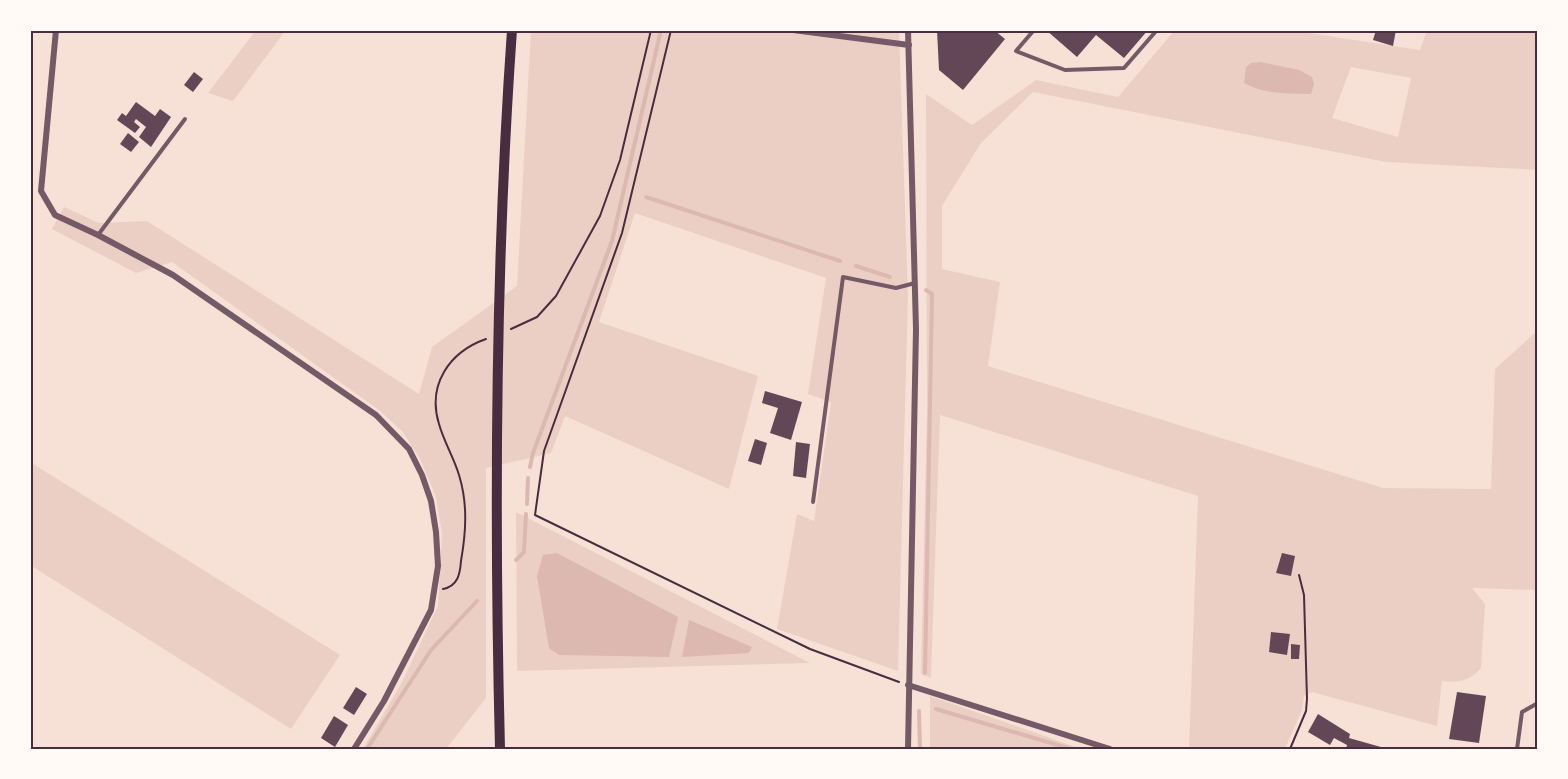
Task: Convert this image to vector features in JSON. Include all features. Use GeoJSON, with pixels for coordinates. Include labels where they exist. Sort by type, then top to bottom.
{"type":"FeatureCollection","features":[{"type":"Feature","properties":{"kind":"main road"},"geometry":{"type":"LineString","coordinates":[[500,749],[496,590],[498,356],[512,30]]}},
{"type":"Feature","properties":{"kind":"street"},"geometry":{"type":"LineString","coordinates":[[56,30],[41,191],[55,215],[173,275],[391,428],[409,448],[431,501],[438,566],[435,590],[422,633],[354,749]]}},
{"type":"Feature","properties":{"kind":"street"},"geometry":{"type":"LineString","coordinates":[[794,30],[909,45]]}},
{"type":"Feature","properties":{"kind":"street"},"geometry":{"type":"LineString","coordinates":[[908,30],[915,283],[908,749]]}},
{"type":"Feature","properties":{"kind":"street"},"geometry":{"type":"LineString","coordinates":[[908,685],[1110,749]]}},
{"type":"Feature","properties":{"kind":"lane"},"geometry":{"type":"LineString","coordinates":[[1034,30],[1016,51],[1065,70],[1124,68],[1157,30]]}},
{"type":"Feature","properties":{"kind":"lane"},"geometry":{"type":"LineString","coordinates":[[98,235],[185,119]]}},
{"type":"Feature","properties":{"kind":"lane"},"geometry":{"type":"LineString","coordinates":[[813,502],[843,277],[896,288],[915,283]]}},
{"type":"Feature","properties":{"kind":"lane"},"geometry":{"type":"LineString","coordinates":[[1517,749],[1522,712],[1538,703]]}},
{"type":"Feature","properties":{"kind":"path"},"geometry":{"type":"LineString","coordinates":[[537,317],[556,296],[600,216],[620,160],[651,30]]}},
{"type":"Feature","properties":{"kind":"path"},"geometry":{"type":"LineString","coordinates":[[671,30],[622,233],[543,451],[535,515],[810,649],[908,685]]}},
{"type":"Feature","properties":{"kind":"path"},"geometry":{"type":"LineString","coordinates":[[435,590],[448,588],[459,576],[465,534],[465,503],[460,476],[439,426],[435,407],[441,375],[459,352]]}},
{"type":"Feature","properties":{"kind":"path"},"geometry":{"type":"LineString","coordinates":[[1290,749],[1306,711],[1307,699],[1304,595],[1299,575]]}},
{"type":"Feature","properties":{"kind":"shaded area"},"geometry":{"type":"Polygon","coordinates":[[[256,30],[286,30],[233,101],[208,93],[256,30]]]}},
{"type":"Feature","properties":{"kind":"shaded area"},"geometry":{"type":"Polygon","coordinates":[[[531,30],[609,30],[636,33],[644,30],[899,30],[908,296],[898,671],[777,629],[797,514],[814,521],[831,402],[808,394],[826,278],[635,213],[599,322],[758,376],[729,489],[565,416],[551,453],[486,468],[486,698],[446,749],[363,749],[402,682],[438,606],[442,534],[436,497],[420,459],[402,431],[379,410],[172,262],[136,273],[52,229],[64,207],[99,223],[147,221],[419,394],[432,347],[517,286],[531,30]]]}},
{"type":"Feature","properties":{"kind":"shaded area"},"geometry":{"type":"Polygon","coordinates":[[[1175,30],[1289,30],[1420,50],[1427,30],[1538,30],[1538,170],[1386,162],[1033,92],[981,143],[942,206],[942,269],[1000,282],[988,366],[1383,488],[1491,489],[1495,369],[1538,330],[1538,590],[1472,588],[1485,604],[1481,668],[1473,676],[1463,680],[1442,681],[1437,726],[1312,692],[1304,696],[1302,710],[1285,749],[1189,749],[1198,496],[940,415],[931,678],[921,674],[927,410],[926,94],[972,125],[1036,80],[1118,97],[1175,30]],[[1351,67],[1332,118],[1398,137],[1411,78],[1351,67]]]}},
{"type":"Feature","properties":{"kind":"shaded area"},"geometry":{"type":"Polygon","coordinates":[[[1261,62],[1299,70],[1312,77],[1314,84],[1311,94],[1269,91],[1244,83],[1246,67],[1251,63],[1261,62]]]}},
{"type":"Feature","properties":{"kind":"shaded area"},"geometry":{"type":"Polygon","coordinates":[[[30,462],[340,655],[291,729],[30,565],[30,462]]]}},
{"type":"Feature","properties":{"kind":"shaded area"},"geometry":{"type":"Polygon","coordinates":[[[516,512],[810,663],[517,671],[516,512]],[[557,553],[549,648],[669,657],[557,553]]]}},
{"type":"Feature","properties":{"kind":"shaded area"},"geometry":{"type":"Polygon","coordinates":[[[557,553],[678,617],[669,657],[559,655],[549,648],[537,576],[543,555],[557,553]]]}},
{"type":"Feature","properties":{"kind":"shaded area"},"geometry":{"type":"Polygon","coordinates":[[[689,620],[752,647],[749,653],[682,657],[689,620]]]}},
{"type":"Feature","properties":{"kind":"shaded area"},"geometry":{"type":"Polygon","coordinates":[[[930,696],[1082,749],[930,749],[930,696]]]}},
{"type":"Feature","properties":{"kind":"building"},"geometry":{"type":"Polygon","coordinates":[[[937,30],[994,30],[1005,39],[963,90],[939,70],[937,30]]]}},
{"type":"Feature","properties":{"kind":"building"},"geometry":{"type":"Polygon","coordinates":[[[1046,30],[1148,30],[1124,58],[1096,35],[1077,57],[1046,30]]]}},
{"type":"Feature","properties":{"kind":"building"},"geometry":{"type":"Polygon","coordinates":[[[1376,30],[1396,30],[1393,46],[1373,40],[1376,30]]]}},
{"type":"Feature","properties":{"kind":"building"},"geometry":{"type":"Polygon","coordinates":[[[194,72],[203,79],[193,92],[184,85],[194,72]]]}},
{"type":"Feature","properties":{"kind":"building"},"geometry":{"type":"Polygon","coordinates":[[[136,102],[155,116],[160,109],[171,117],[151,147],[139,137],[146,127],[136,119],[134,122],[140,127],[135,133],[117,120],[122,113],[126,116],[136,102]]]}},
{"type":"Feature","properties":{"kind":"building"},"geometry":{"type":"Polygon","coordinates":[[[128,133],[139,142],[131,152],[120,144],[128,133]]]}},
{"type":"Feature","properties":{"kind":"building"},"geometry":{"type":"Polygon","coordinates":[[[765,391],[802,402],[791,440],[770,433],[778,408],[762,403],[765,391]]]}},
{"type":"Feature","properties":{"kind":"building"},"geometry":{"type":"Polygon","coordinates":[[[755,439],[767,443],[761,465],[748,461],[755,439]]]}},
{"type":"Feature","properties":{"kind":"building"},"geometry":{"type":"Polygon","coordinates":[[[796,442],[810,444],[806,478],[793,476],[796,442]]]}},
{"type":"Feature","properties":{"kind":"building"},"geometry":{"type":"Polygon","coordinates":[[[1282,553],[1295,556],[1291,576],[1276,573],[1282,553]]]}},
{"type":"Feature","properties":{"kind":"building"},"geometry":{"type":"Polygon","coordinates":[[[1271,632],[1290,634],[1287,655],[1269,652],[1271,632]]]}},
{"type":"Feature","properties":{"kind":"building"},"geometry":{"type":"Polygon","coordinates":[[[1291,644],[1300,645],[1299,659],[1291,659],[1291,644]]]}},
{"type":"Feature","properties":{"kind":"building"},"geometry":{"type":"Polygon","coordinates":[[[356,687],[367,694],[354,715],[343,708],[356,687]]]}},
{"type":"Feature","properties":{"kind":"building"},"geometry":{"type":"Polygon","coordinates":[[[1457,692],[1486,696],[1479,743],[1449,739],[1457,692]]]}},
{"type":"Feature","properties":{"kind":"building"},"geometry":{"type":"Polygon","coordinates":[[[1318,714],[1350,734],[1349,738],[1388,749],[1346,749],[1347,745],[1334,738],[1330,745],[1308,732],[1318,714]]]}},
{"type":"Feature","properties":{"kind":"building"},"geometry":{"type":"Polygon","coordinates":[[[334,716],[348,725],[335,747],[321,738],[334,716]]]}},
{"type":"Feature","properties":{"kind":"waterway"},"geometry":{"type":"LineString","coordinates":[[530,467],[533,453],[612,241],[661,30]]}},
{"type":"Feature","properties":{"kind":"waterway"},"geometry":{"type":"LineString","coordinates":[[646,197],[840,261]]}},
{"type":"Feature","properties":{"kind":"waterway"},"geometry":{"type":"LineString","coordinates":[[856,266],[890,277]]}},
{"type":"Feature","properties":{"kind":"waterway"},"geometry":{"type":"LineString","coordinates":[[925,673],[932,294],[926,290]]}},
{"type":"Feature","properties":{"kind":"waterway"},"geometry":{"type":"LineString","coordinates":[[527,504],[528,478]]}},
{"type":"Feature","properties":{"kind":"waterway"},"geometry":{"type":"LineString","coordinates":[[516,560],[524,552],[526,514]]}},
{"type":"Feature","properties":{"kind":"waterway"},"geometry":{"type":"LineString","coordinates":[[367,749],[431,650],[477,601]]}},
{"type":"Feature","properties":{"kind":"waterway"},"geometry":{"type":"LineString","coordinates":[[936,709],[1071,749]]}},
{"type":"Feature","properties":{"kind":"waterway"},"geometry":{"type":"LineString","coordinates":[[919,711],[920,749]]}}]}
